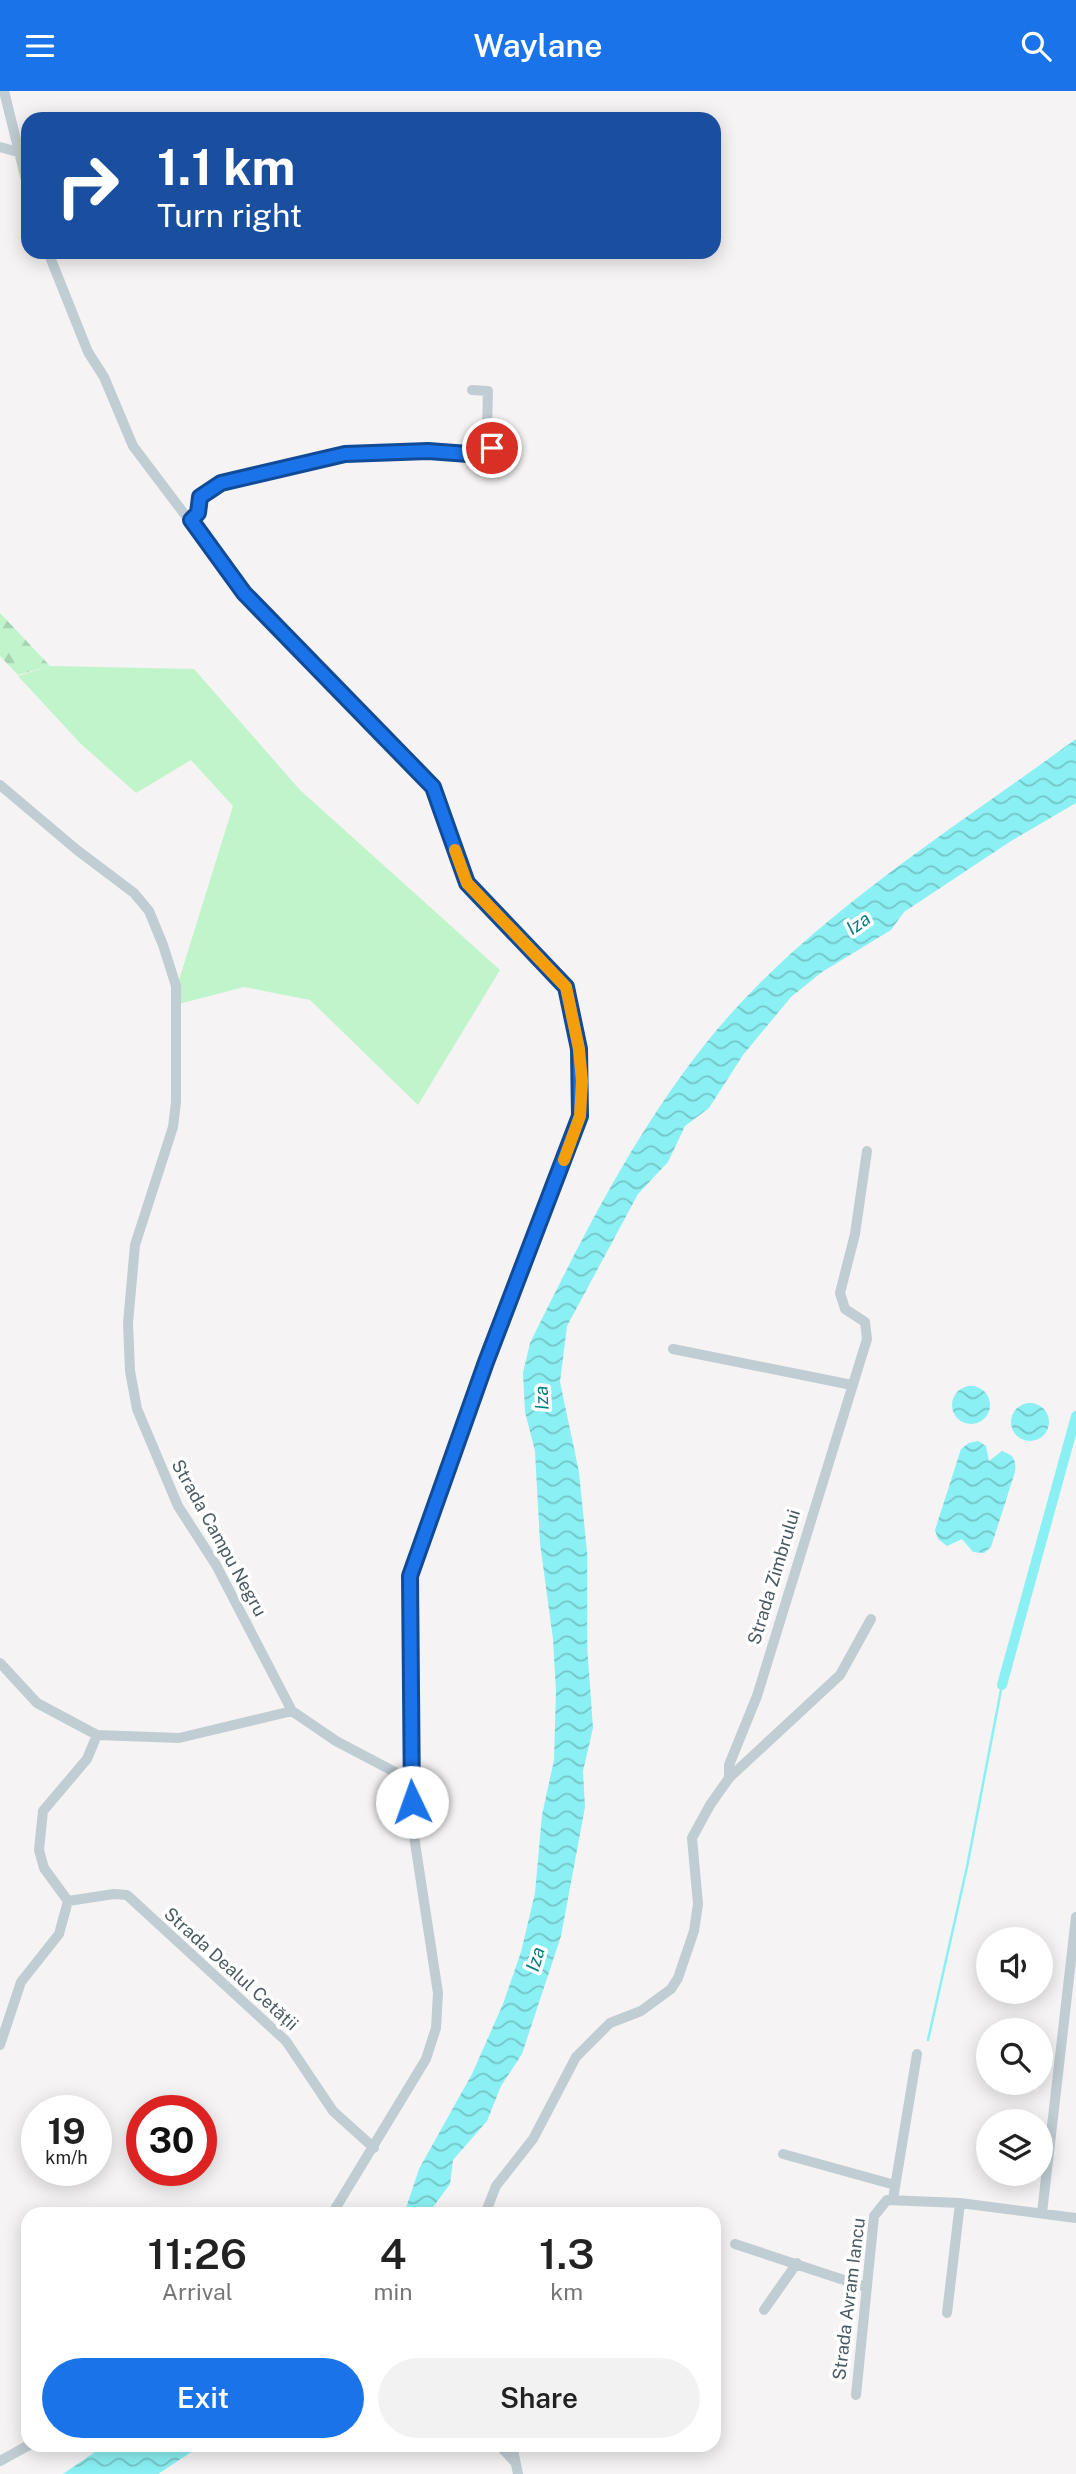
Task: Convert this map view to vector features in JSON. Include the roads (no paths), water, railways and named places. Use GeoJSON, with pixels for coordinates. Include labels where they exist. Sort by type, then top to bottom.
{"type":"FeatureCollection","features":[{"type":"Feature","properties":{"kind":"street"},"geometry":{"type":"LineString","coordinates":[[4,91],[21,163]]}},
{"type":"Feature","properties":{"kind":"street"},"geometry":{"type":"LineString","coordinates":[[0,147],[18,152]]}},
{"type":"Feature","properties":{"kind":"street"},"geometry":{"type":"LineString","coordinates":[[51,259],[88,352],[104,377],[133,446],[244,593],[433,787],[467,883],[566,987],[579,1049],[580,1116],[486,1362],[410,1576],[410,1780],[414,1836],[438,1993],[438,2021],[426,2059],[336,2207]]}},
{"type":"Feature","properties":{"kind":"street"},"geometry":{"type":"LineString","coordinates":[[191,520],[198,513],[200,497],[221,483],[314,460],[366,452],[482,455],[492,448],[487,430],[488,391],[471,390]]}},
{"type":"Feature","properties":{"kind":"street","name":"Strada Campu Negru"},"geometry":{"type":"LineString","coordinates":[[0,785],[77,850],[134,893],[149,911],[176,985],[176,1102],[173,1127],[135,1245],[128,1323],[130,1371],[137,1409],[169,1486],[216,1565],[292,1711],[335,1741],[410,1780]]}},
{"type":"Feature","properties":{"kind":"street","name":"Strada Zimbrului"},"geometry":{"type":"LineString","coordinates":[[729,1778],[729,1765],[757,1696],[867,1330],[865,1322],[845,1310],[840,1293],[855,1234],[867,1151]]}},
{"type":"Feature","properties":{"kind":"street"},"geometry":{"type":"LineString","coordinates":[[673,1349],[852,1385]]}},
{"type":"Feature","properties":{"kind":"street","name":"Strada Zimbrului"},"geometry":{"type":"LineString","coordinates":[[488,2207],[496,2186],[533,2139],[576,2057],[610,2023],[641,2011],[671,1989],[678,1978],[694,1931],[698,1905],[692,1838],[704,1814],[729,1778],[840,1675],[871,1619]]}},
{"type":"Feature","properties":{"kind":"street"},"geometry":{"type":"LineString","coordinates":[[0,1663],[37,1703],[97,1735],[179,1738],[292,1711]]}},
{"type":"Feature","properties":{"kind":"street"},"geometry":{"type":"LineString","coordinates":[[0,2045],[21,1982],[59,1934],[68,1901],[44,1868],[39,1850],[43,1811],[87,1759],[97,1735]]}},
{"type":"Feature","properties":{"kind":"street","name":"Strada Dealul Cetății"},"geometry":{"type":"LineString","coordinates":[[68,1901],[114,1894],[127,1895],[286,2041],[333,2111],[374,2148]]}},
{"type":"Feature","properties":{"kind":"street"},"geometry":{"type":"LineString","coordinates":[[1042,2213],[1076,1916]]}},
{"type":"Feature","properties":{"kind":"street"},"geometry":{"type":"LineString","coordinates":[[917,2054],[892,2199],[960,2203],[1076,2218]]}},
{"type":"Feature","properties":{"kind":"street"},"geometry":{"type":"LineString","coordinates":[[782,2154],[895,2185]]}},
{"type":"Feature","properties":{"kind":"street","name":"Strada Avram Iancu"},"geometry":{"type":"LineString","coordinates":[[856,2395],[874,2216],[884,2202],[892,2199]]}},
{"type":"Feature","properties":{"kind":"street"},"geometry":{"type":"LineString","coordinates":[[947,2313],[960,2203]]}},
{"type":"Feature","properties":{"kind":"street"},"geometry":{"type":"LineString","coordinates":[[735,2244],[865,2287]]}},
{"type":"Feature","properties":{"kind":"street"},"geometry":{"type":"LineString","coordinates":[[764,2310],[797,2263]]}},
{"type":"Feature","properties":{"kind":"street"},"geometry":{"type":"LineString","coordinates":[[0,2461],[21,2449]]}},
{"type":"Feature","properties":{"kind":"street"},"geometry":{"type":"LineString","coordinates":[[504,2452],[517,2468]]}},
{"type":"Feature","properties":{"kind":"water","name":"Iza"},"geometry":{"type":"Polygon","coordinates":[[[1076,739],[1076,803],[1011,841],[904,912],[891,930],[822,972],[791,997],[743,1055],[709,1108],[685,1126],[668,1162],[638,1194],[567,1326],[560,1382],[579,1472],[587,1552],[587,1645],[593,1728],[583,1771],[585,1807],[561,1936],[522,2054],[501,2086],[487,2121],[453,2160],[450,2184],[433,2207],[406,2207],[419,2169],[472,2074],[503,2004],[521,1952],[535,1893],[542,1815],[554,1760],[556,1691],[553,1639],[540,1543],[535,1451],[525,1412],[523,1373],[530,1343],[629,1155],[688,1066],[721,1025],[794,951],[832,918],[1076,739]]]}},
{"type":"Feature","properties":{"kind":"water"},"geometry":{"type":"Polygon","coordinates":[[[971,1386],[984,1392],[990,1405],[984,1418],[971,1424],[958,1418],[952,1405],[958,1392],[971,1386]]]}},
{"type":"Feature","properties":{"kind":"water"},"geometry":{"type":"Polygon","coordinates":[[[1030,1403],[1043,1409],[1049,1422],[1043,1435],[1030,1441],[1017,1435],[1011,1422],[1017,1409],[1030,1403]]]}},
{"type":"Feature","properties":{"kind":"water"},"geometry":{"type":"Polygon","coordinates":[[[978,1441],[986,1446],[989,1461],[1002,1451],[1014,1459],[1015,1464],[1015,1472],[991,1547],[984,1553],[973,1552],[962,1539],[947,1546],[938,1539],[935,1530],[961,1449],[978,1441]]]}},
{"type":"Feature","properties":{"kind":"water"},"geometry":{"type":"Polygon","coordinates":[[[95,2452],[191,2452],[158,2474],[63,2474],[95,2452]]]}},
{"type":"Feature","properties":{"kind":"waterway"},"geometry":{"type":"LineString","coordinates":[[1002,1685],[1076,1416]]}},
{"type":"Feature","properties":{"kind":"waterway"},"geometry":{"type":"LineString","coordinates":[[928,2040],[967,1867],[1002,1685]]}}]}
